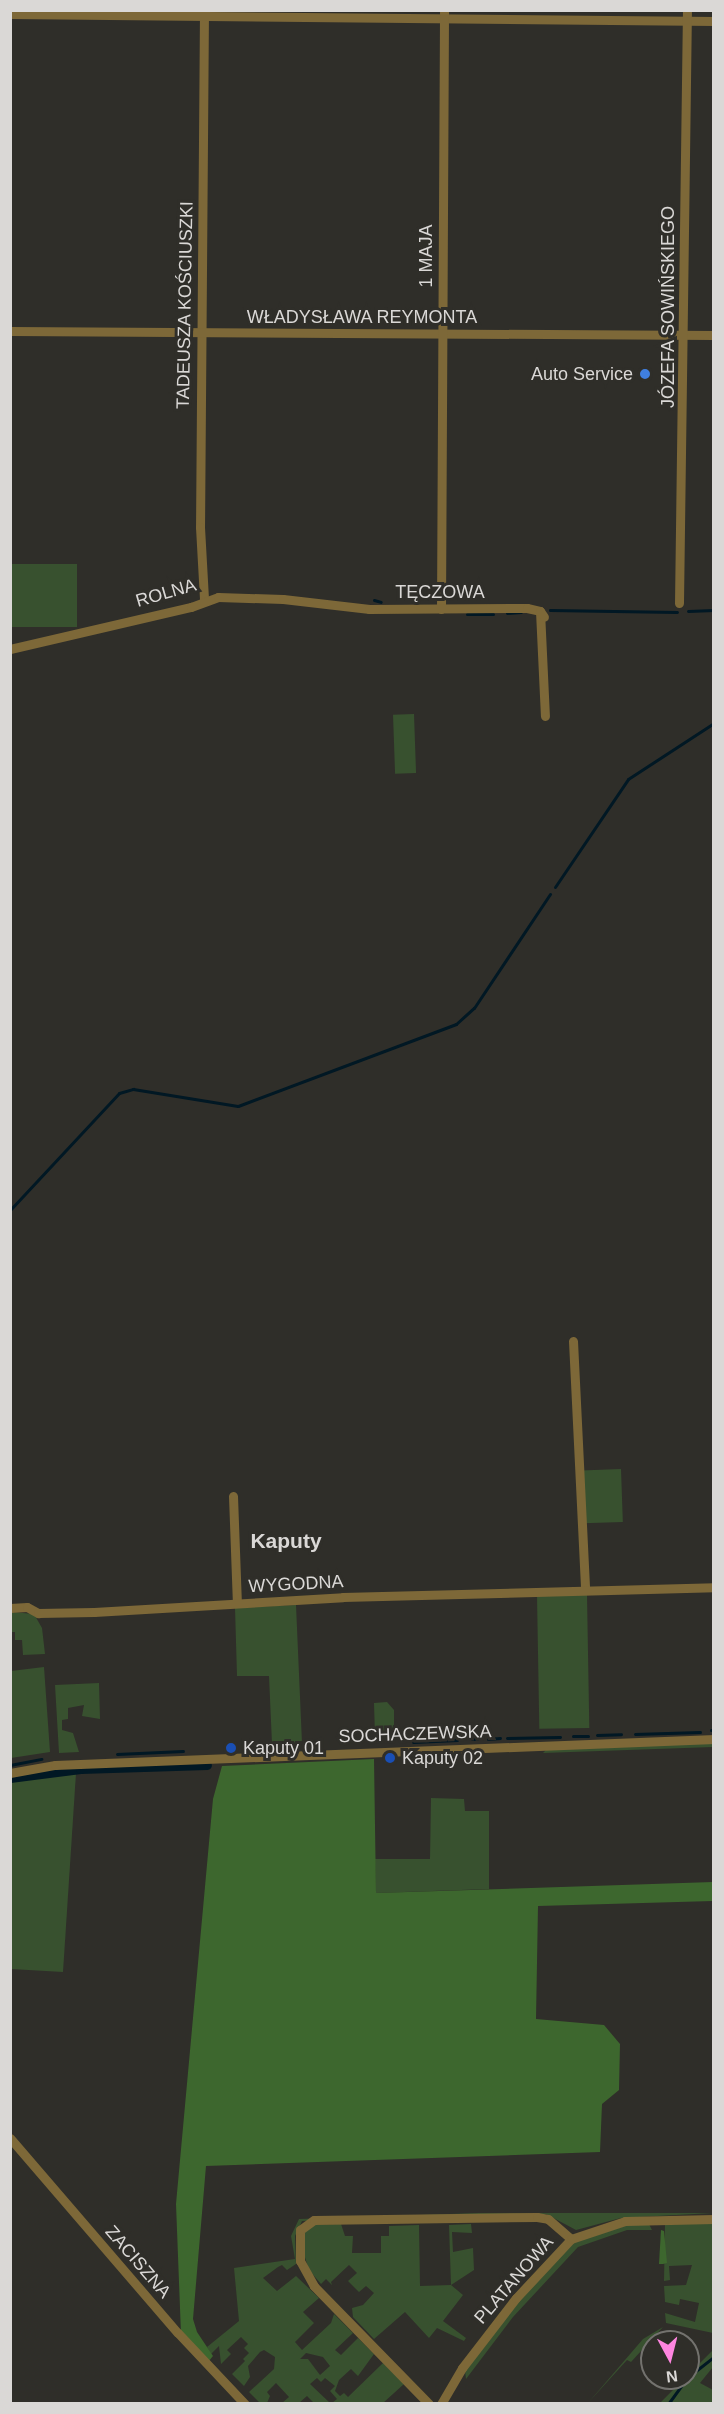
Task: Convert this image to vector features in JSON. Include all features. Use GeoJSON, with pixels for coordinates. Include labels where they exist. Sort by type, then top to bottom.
{"type":"FeatureCollection","features":[{"type":"Feature","properties":{"kind":"street","name":"TADEUSZA KOŚCIUSZKI"},"geometry":{"type":"LineString","coordinates":[[204,13],[200,586],[204,599]]}},
{"type":"Feature","properties":{"kind":"street"},"geometry":{"type":"LineString","coordinates":[[10,14],[687,15],[714,21]]}},
{"type":"Feature","properties":{"kind":"street","name":"1 MAJA"},"geometry":{"type":"LineString","coordinates":[[441,609],[444,14]]}},
{"type":"Feature","properties":{"kind":"street","name":"JÓZEFA SOWIŃSKIEGO"},"geometry":{"type":"LineString","coordinates":[[679,603],[687,15]]}},
{"type":"Feature","properties":{"kind":"street","name":"WŁADYSŁAWA REYMONTA"},"geometry":{"type":"LineString","coordinates":[[10,331],[714,335]]}},
{"type":"Feature","properties":{"kind":"street","name":"ROLNA"},"geometry":{"type":"LineString","coordinates":[[10,648],[191,607],[204,599],[283,599],[333,604]]}},
{"type":"Feature","properties":{"kind":"street","name":"TĘCZOWA"},"geometry":{"type":"LineString","coordinates":[[333,604],[369,609],[441,609],[542,614],[545,716]]}},
{"type":"Feature","properties":{"kind":"street"},"geometry":{"type":"LineString","coordinates":[[573,1341],[585,1589]]}},
{"type":"Feature","properties":{"kind":"street"},"geometry":{"type":"LineString","coordinates":[[233,1496],[237,1603]]}},
{"type":"Feature","properties":{"kind":"street","name":"WYGODNA"},"geometry":{"type":"LineString","coordinates":[[10,1608],[27,1607],[38,1612],[94,1612],[237,1603],[585,1589],[714,1587]]}},
{"type":"Feature","properties":{"kind":"street","name":"SOCHACZEWSKA"},"geometry":{"type":"LineString","coordinates":[[10,1773],[55,1765],[714,1738]]}},
{"type":"Feature","properties":{"kind":"street","name":"ZACISZNA"},"geometry":{"type":"LineString","coordinates":[[10,2138],[178,2333],[244,2403]]}},
{"type":"Feature","properties":{"kind":"street"},"geometry":{"type":"LineString","coordinates":[[429,2403],[314,2286],[300,2260],[300,2230],[314,2220],[537,2217],[548,2219],[571,2239]]}},
{"type":"Feature","properties":{"kind":"street","name":"PLATANOWA"},"geometry":{"type":"LineString","coordinates":[[441,2403],[462,2368],[516,2298],[571,2239],[625,2221],[714,2219]]}},
{"type":"Feature","properties":{"kind":"green space"},"geometry":{"type":"Polygon","coordinates":[[[11,564],[77,564],[77,627],[11,627],[11,564]]]}},
{"type":"Feature","properties":{"kind":"green space"},"geometry":{"type":"Polygon","coordinates":[[[414,714],[416,773],[395,774],[393,715],[414,714]]]}},
{"type":"Feature","properties":{"kind":"green space"},"geometry":{"type":"Polygon","coordinates":[[[621,1469],[623,1522],[583,1523],[581,1470],[621,1469]]]}},
{"type":"Feature","properties":{"kind":"green space"},"geometry":{"type":"Polygon","coordinates":[[[587,1595],[589,1728],[539,1729],[537,1596],[587,1595]]]}},
{"type":"Feature","properties":{"kind":"green space"},"geometry":{"type":"Polygon","coordinates":[[[296,1605],[302,1743],[272,1744],[269,1676],[237,1676],[235,1608],[296,1605]]]}},
{"type":"Feature","properties":{"kind":"green space"},"geometry":{"type":"Polygon","coordinates":[[[11,1612],[34,1614],[42,1628],[45,1654],[23,1655],[22,1640],[15,1640],[15,1632],[11,1632],[11,1612]]]}},
{"type":"Feature","properties":{"kind":"green space"},"geometry":{"type":"Polygon","coordinates":[[[44,1667],[50,1752],[11,1758],[11,1671],[44,1667]]]}},
{"type":"Feature","properties":{"kind":"green space"},"geometry":{"type":"Polygon","coordinates":[[[99,1683],[100,1719],[82,1716],[84,1705],[68,1708],[68,1719],[62,1720],[62,1730],[73,1733],[79,1752],[59,1753],[55,1685],[99,1683]]]}},
{"type":"Feature","properties":{"kind":"green space"},"geometry":{"type":"Polygon","coordinates":[[[387,1702],[394,1710],[394,1735],[375,1736],[374,1703],[387,1702]]]}},
{"type":"Feature","properties":{"kind":"green space"},"geometry":{"type":"Polygon","coordinates":[[[713,1742],[713,1747],[543,1753],[546,1750],[713,1742]]]}},
{"type":"Feature","properties":{"kind":"green space"},"geometry":{"type":"Polygon","coordinates":[[[374,1759],[376,1893],[713,1882],[713,1901],[538,1906],[536,2019],[604,2025],[620,2044],[619,2090],[602,2104],[600,2152],[206,2166],[193,2319],[197,2332],[213,2356],[208,2362],[181,2334],[176,2204],[213,1799],[222,1766],[374,1759]]]}},
{"type":"Feature","properties":{"kind":"green space"},"geometry":{"type":"Polygon","coordinates":[[[76,1773],[63,1972],[11,1969],[11,1782],[76,1773]]]}},
{"type":"Feature","properties":{"kind":"green space"},"geometry":{"type":"Polygon","coordinates":[[[431,1798],[464,1799],[465,1811],[489,1811],[489,1889],[376,1893],[375,1859],[430,1859],[431,1798]]]}},
{"type":"Feature","properties":{"kind":"green space"},"geometry":{"type":"Polygon","coordinates":[[[479,2213],[713,2213],[621,2218],[576,2230],[546,2214],[302,2221],[295,2236],[296,2264],[287,2270],[282,2265],[263,2278],[277,2291],[296,2276],[319,2298],[303,2312],[314,2323],[295,2342],[302,2350],[331,2323],[334,2314],[353,2333],[335,2350],[341,2355],[358,2338],[374,2354],[358,2376],[351,2369],[339,2380],[335,2391],[340,2396],[344,2393],[348,2397],[383,2363],[404,2384],[383,2403],[332,2403],[337,2399],[330,2391],[335,2386],[325,2378],[321,2382],[317,2378],[310,2384],[330,2403],[314,2403],[307,2396],[299,2403],[282,2403],[289,2397],[276,2383],[267,2392],[270,2396],[267,2403],[260,2403],[249,2392],[274,2369],[275,2357],[264,2350],[260,2352],[248,2366],[250,2377],[244,2386],[232,2374],[245,2361],[243,2359],[249,2353],[244,2348],[248,2344],[241,2337],[227,2350],[231,2354],[221,2364],[219,2346],[211,2354],[207,2347],[239,2321],[234,2268],[295,2259],[291,2236],[299,2219],[479,2213]],[[306,2353],[300,2359],[308,2359],[320,2375],[330,2366],[323,2357],[306,2353]]]}},
{"type":"Feature","properties":{"kind":"green space"},"geometry":{"type":"Polygon","coordinates":[[[713,2220],[713,2333],[666,2323],[665,2313],[695,2322],[699,2303],[680,2299],[679,2305],[665,2302],[664,2286],[686,2285],[692,2265],[669,2266],[670,2280],[664,2281],[665,2224],[713,2220]]]}},
{"type":"Feature","properties":{"kind":"green space"},"geometry":{"type":"Polygon","coordinates":[[[625,2223],[649,2224],[652,2230],[627,2230],[578,2247],[513,2317],[466,2379],[465,2371],[531,2285],[574,2242],[625,2223]]]}},
{"type":"Feature","properties":{"kind":"green space"},"geometry":{"type":"Polygon","coordinates":[[[341,2224],[345,2236],[353,2236],[352,2253],[381,2253],[381,2236],[389,2236],[389,2226],[419,2225],[420,2286],[451,2285],[463,2295],[443,2321],[466,2338],[464,2341],[437,2328],[429,2338],[405,2312],[374,2339],[353,2317],[352,2308],[363,2305],[374,2293],[366,2286],[359,2292],[348,2281],[357,2273],[349,2265],[331,2282],[332,2285],[326,2279],[321,2284],[309,2270],[302,2248],[301,2234],[311,2225],[341,2224]]]}},
{"type":"Feature","properties":{"kind":"green space"},"geometry":{"type":"Polygon","coordinates":[[[471,2224],[472,2233],[452,2232],[453,2252],[473,2248],[474,2270],[451,2285],[449,2225],[471,2224]]]}},
{"type":"Feature","properties":{"kind":"green space"},"geometry":{"type":"Polygon","coordinates":[[[661,2230],[664,2231],[667,2263],[659,2264],[661,2230]]]}},
{"type":"Feature","properties":{"kind":"green space"},"geometry":{"type":"Polygon","coordinates":[[[640,2342],[640,2352],[631,2362],[627,2360],[588,2403],[640,2342]]]}},
{"type":"Feature","properties":{"kind":"green space"},"geometry":{"type":"Polygon","coordinates":[[[713,2350],[713,2367],[700,2383],[700,2363],[713,2350]]]}},
{"type":"Feature","properties":{"kind":"green space"},"geometry":{"type":"Polygon","coordinates":[[[700,2383],[713,2390],[713,2403],[660,2403],[673,2390],[700,2390],[700,2383]]]}},
{"type":"Feature","properties":{"kind":"waterway"},"geometry":{"type":"LineString","coordinates":[[374,600],[381,602]]}},
{"type":"Feature","properties":{"kind":"waterway"},"geometry":{"type":"LineString","coordinates":[[550,610],[677,612]]}},
{"type":"Feature","properties":{"kind":"waterway"},"geometry":{"type":"LineString","coordinates":[[688,611],[714,610]]}},
{"type":"Feature","properties":{"kind":"waterway"},"geometry":{"type":"LineString","coordinates":[[507,613],[521,612]]}},
{"type":"Feature","properties":{"kind":"waterway"},"geometry":{"type":"LineString","coordinates":[[467,614],[493,614]]}},
{"type":"Feature","properties":{"kind":"waterway"},"geometry":{"type":"LineString","coordinates":[[555,887],[628,779],[714,723]]}},
{"type":"Feature","properties":{"kind":"waterway"},"geometry":{"type":"LineString","coordinates":[[10,1210],[119,1093],[133,1089],[238,1106],[456,1024],[474,1008],[550,894]]}},
{"type":"Feature","properties":{"kind":"waterway"},"geometry":{"type":"LineString","coordinates":[[635,1734],[700,1732]]}},
{"type":"Feature","properties":{"kind":"waterway"},"geometry":{"type":"LineString","coordinates":[[597,1735],[621,1734]]}},
{"type":"Feature","properties":{"kind":"waterway"},"geometry":{"type":"LineString","coordinates":[[573,1736],[588,1736]]}},
{"type":"Feature","properties":{"kind":"waterway"},"geometry":{"type":"LineString","coordinates":[[507,1738],[560,1737]]}},
{"type":"Feature","properties":{"kind":"waterway"},"geometry":{"type":"LineString","coordinates":[[488,1739],[500,1738]]}},
{"type":"Feature","properties":{"kind":"waterway"},"geometry":{"type":"LineString","coordinates":[[472,1739],[477,1739]]}},
{"type":"Feature","properties":{"kind":"waterway"},"geometry":{"type":"LineString","coordinates":[[413,1742],[457,1740]]}},
{"type":"Feature","properties":{"kind":"waterway"},"geometry":{"type":"LineString","coordinates":[[291,1746],[299,1745]]}},
{"type":"Feature","properties":{"kind":"waterway"},"geometry":{"type":"LineString","coordinates":[[273,1746],[282,1746]]}},
{"type":"Feature","properties":{"kind":"waterway"},"geometry":{"type":"LineString","coordinates":[[117,1754],[183,1751]]}},
{"type":"Feature","properties":{"kind":"waterway"},"geometry":{"type":"LineString","coordinates":[[10,1765],[41,1759]]}},
{"type":"Feature","properties":{"kind":"waterway"},"geometry":{"type":"LineString","coordinates":[[10,1778],[80,1769],[207,1765]]}},
{"type":"Feature","properties":{"kind":"waterway"},"geometry":{"type":"LineString","coordinates":[[700,2368],[714,2357]]}},
{"type":"Feature","properties":{"kind":"waterway"},"geometry":{"type":"LineString","coordinates":[[668,2404],[678,2390]]}},
{"type":"Feature","properties":{"kind":"place","name":"Auto Service"},"geometry":{"type":"Point","coordinates":[645,374]}},
{"type":"Feature","properties":{"kind":"place","name":"Kaputy 01"},"geometry":{"type":"Point","coordinates":[231,1748]}},
{"type":"Feature","properties":{"kind":"place","name":"Kaputy 02"},"geometry":{"type":"Point","coordinates":[390,1758]}},
{"type":"Feature","properties":{"kind":"district","name":"Kaputy"},"geometry":{"type":"Point","coordinates":[286,1541]}}]}
